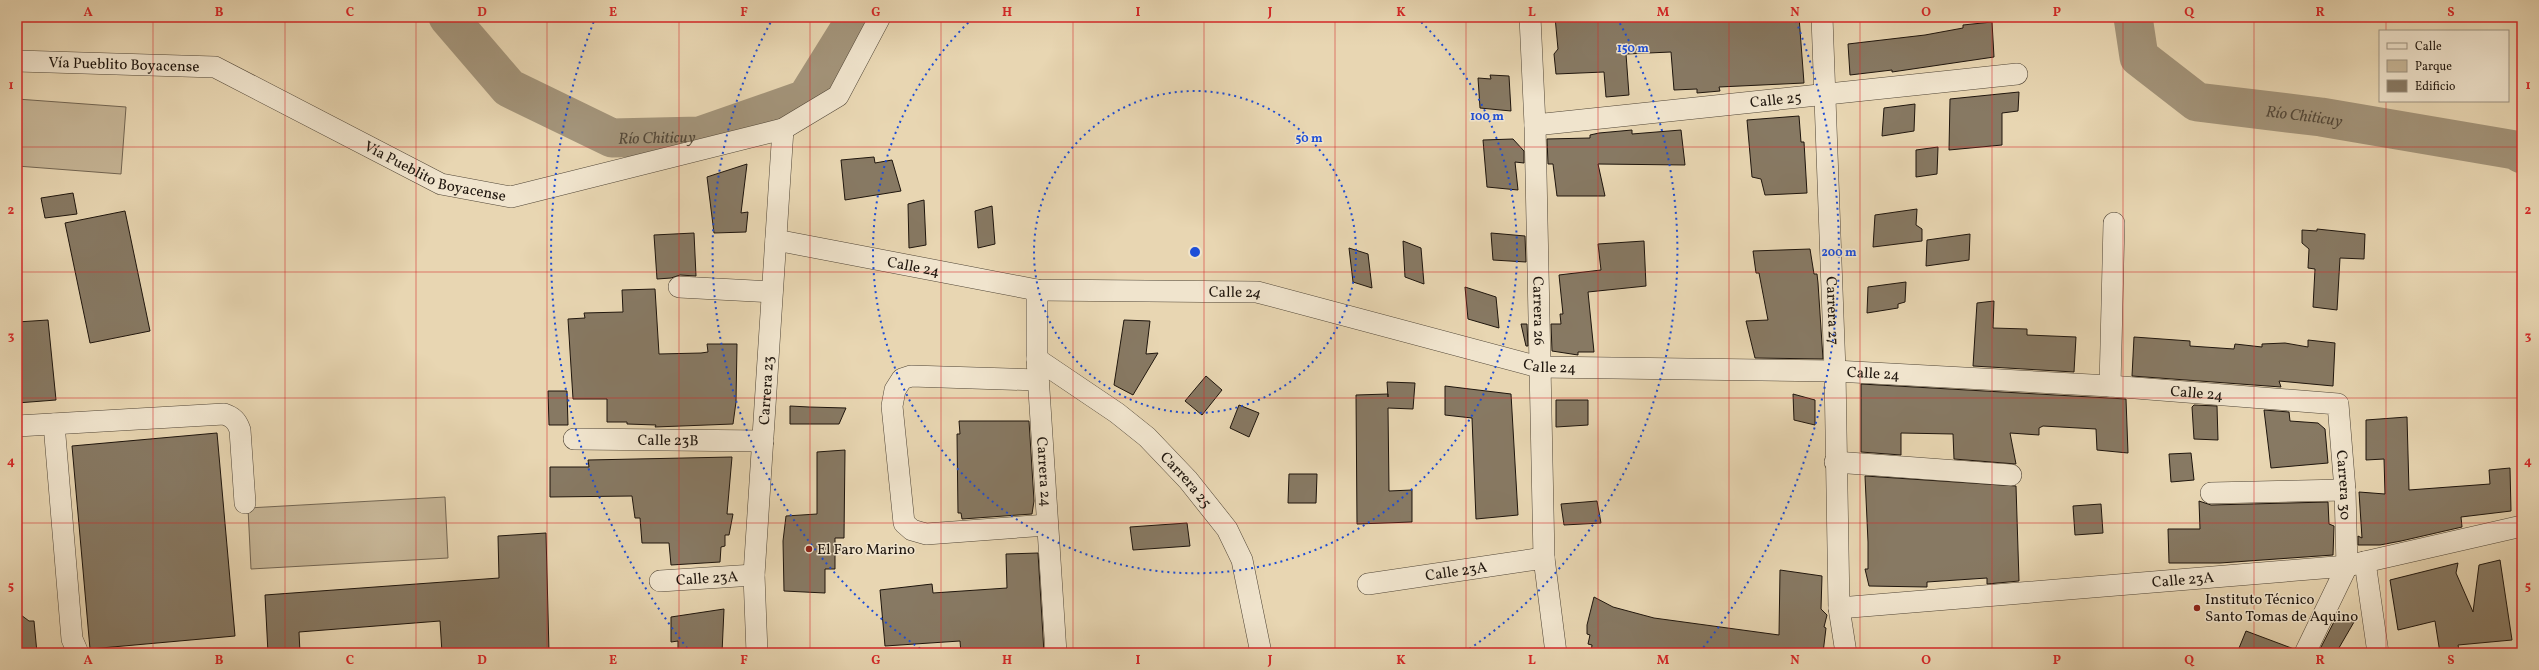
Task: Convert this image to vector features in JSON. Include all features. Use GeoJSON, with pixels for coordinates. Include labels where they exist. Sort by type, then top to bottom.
{"type":"FeatureCollection","features":[{"type":"Feature","properties":{"kind":"street","name":"Vía Pueblito Boyacense"},"geometry":{"type":"LineString","coordinates":[[17,61],[215,67],[441,184],[511,197],[783,129],[838,96],[880,17]]}},
{"type":"Feature","properties":{"kind":"street","name":"Carrera 26"},"geometry":{"type":"LineString","coordinates":[[1530,17],[1535,125],[1544,558],[1556,653]]}},
{"type":"Feature","properties":{"kind":"street","name":"Carrera 27"},"geometry":{"type":"LineString","coordinates":[[1822,17],[1835,371],[1835,462],[1840,608],[1846,653]]}},
{"type":"Feature","properties":{"kind":"street","name":"Calle 25"},"geometry":{"type":"LineString","coordinates":[[1535,125],[2017,74]]}},
{"type":"Feature","properties":{"kind":"street","name":"Carrera 23"},"geometry":{"type":"LineString","coordinates":[[757,653],[754,576],[783,129]]}},
{"type":"Feature","properties":{"kind":"street"},"geometry":{"type":"LineString","coordinates":[[2110,386],[2114,222]]}},
{"type":"Feature","properties":{"kind":"street","name":"Calle 24"},"geometry":{"type":"LineString","coordinates":[[776,240],[1037,290],[1258,292],[1539,367],[1835,371],[2110,386],[2338,404]]}},
{"type":"Feature","properties":{"kind":"street"},"geometry":{"type":"LineString","coordinates":[[679,287],[772,292]]}},
{"type":"Feature","properties":{"kind":"street","name":"Carrera 24"},"geometry":{"type":"LineString","coordinates":[[1037,290],[1038,380],[1056,653]]}},
{"type":"Feature","properties":{"kind":"street","name":"Carrera 25"},"geometry":{"type":"LineString","coordinates":[[1037,359],[1117,413],[1147,437],[1188,480],[1227,529],[1242,560],[1261,653]]}},
{"type":"Feature","properties":{"kind":"street"},"geometry":{"type":"LineString","coordinates":[[1038,380],[911,376],[902,379],[895,390],[892,406],[904,523],[912,530],[926,534],[1047,525]]}},
{"type":"Feature","properties":{"kind":"street","name":"Carrera 30"},"geometry":{"type":"LineString","coordinates":[[2338,404],[2345,490],[2356,564],[2378,653]]}},
{"type":"Feature","properties":{"kind":"street"},"geometry":{"type":"LineString","coordinates":[[17,426],[224,414],[230,416],[237,422],[240,430],[245,503]]}},
{"type":"Feature","properties":{"kind":"street"},"geometry":{"type":"LineString","coordinates":[[54,424],[72,639],[78,653]]}},
{"type":"Feature","properties":{"kind":"street","name":"Calle 23B"},"geometry":{"type":"LineString","coordinates":[[574,439],[763,441]]}},
{"type":"Feature","properties":{"kind":"street"},"geometry":{"type":"LineString","coordinates":[[1835,462],[2011,475]]}},
{"type":"Feature","properties":{"kind":"street"},"geometry":{"type":"LineString","coordinates":[[2211,494],[2345,490]]}},
{"type":"Feature","properties":{"kind":"street","name":"Calle 23A"},"geometry":{"type":"LineString","coordinates":[[1840,608],[2356,564],[2522,526]]}},
{"type":"Feature","properties":{"kind":"street","name":"Calle 23A"},"geometry":{"type":"LineString","coordinates":[[1368,584],[1544,558]]}},
{"type":"Feature","properties":{"kind":"street"},"geometry":{"type":"LineString","coordinates":[[2305,653],[2356,564]]}},
{"type":"Feature","properties":{"kind":"street","name":"Calle 23A"},"geometry":{"type":"LineString","coordinates":[[660,581],[754,576]]}},
{"type":"Feature","properties":{"kind":"green space"},"geometry":{"type":"Polygon","coordinates":[[[17,99],[126,107],[121,174],[17,166],[17,99]]]}},
{"type":"Feature","properties":{"kind":"green space"},"geometry":{"type":"Polygon","coordinates":[[[445,497],[448,558],[251,569],[248,508],[445,497]]]}},
{"type":"Feature","properties":{"kind":"building"},"geometry":{"type":"Polygon","coordinates":[[[1555,17],[1799,17],[1804,83],[1719,87],[1720,91],[1697,93],[1697,89],[1674,90],[1671,52],[1626,54],[1629,95],[1606,97],[1604,72],[1556,74],[1554,54],[1558,49],[1555,17]]]}},
{"type":"Feature","properties":{"kind":"building"},"geometry":{"type":"Polygon","coordinates":[[[1992,22],[1994,57],[1892,72],[1892,70],[1850,75],[1848,44],[1925,35],[1963,28],[1963,25],[1992,22]]]}},
{"type":"Feature","properties":{"kind":"building"},"geometry":{"type":"Polygon","coordinates":[[[1490,75],[1509,76],[1511,111],[1480,108],[1478,78],[1491,79],[1490,75]]]}},
{"type":"Feature","properties":{"kind":"building"},"geometry":{"type":"Polygon","coordinates":[[[2019,92],[2018,111],[2002,113],[2002,145],[1949,150],[1950,99],[2019,92]]]}},
{"type":"Feature","properties":{"kind":"building"},"geometry":{"type":"Polygon","coordinates":[[[1915,104],[1914,131],[1882,136],[1884,108],[1915,104]]]}},
{"type":"Feature","properties":{"kind":"building"},"geometry":{"type":"Polygon","coordinates":[[[1799,116],[1801,142],[1804,142],[1807,193],[1765,195],[1761,179],[1752,177],[1747,120],[1799,116]]]}},
{"type":"Feature","properties":{"kind":"building"},"geometry":{"type":"Polygon","coordinates":[[[1632,130],[1632,134],[1681,130],[1685,165],[1598,164],[1605,196],[1557,196],[1553,164],[1548,164],[1547,139],[1590,138],[1590,135],[1599,133],[1632,130]]]}},
{"type":"Feature","properties":{"kind":"building"},"geometry":{"type":"Polygon","coordinates":[[[1513,139],[1524,151],[1524,163],[1515,162],[1518,190],[1487,187],[1483,140],[1513,139]]]}},
{"type":"Feature","properties":{"kind":"building"},"geometry":{"type":"Polygon","coordinates":[[[1938,147],[1937,174],[1916,177],[1916,150],[1938,147]]]}},
{"type":"Feature","properties":{"kind":"building"},"geometry":{"type":"Polygon","coordinates":[[[874,157],[875,163],[892,160],[901,191],[845,200],[841,160],[874,157]]]}},
{"type":"Feature","properties":{"kind":"building"},"geometry":{"type":"Polygon","coordinates":[[[747,164],[741,213],[748,212],[746,232],[714,233],[707,177],[747,164]]]}},
{"type":"Feature","properties":{"kind":"building"},"geometry":{"type":"Polygon","coordinates":[[[73,193],[77,214],[45,218],[41,198],[73,193]]]}},
{"type":"Feature","properties":{"kind":"building"},"geometry":{"type":"Polygon","coordinates":[[[924,200],[926,245],[909,248],[908,204],[924,200]]]}},
{"type":"Feature","properties":{"kind":"building"},"geometry":{"type":"Polygon","coordinates":[[[992,206],[995,244],[978,248],[975,211],[992,206]]]}},
{"type":"Feature","properties":{"kind":"building"},"geometry":{"type":"Polygon","coordinates":[[[1917,209],[1916,225],[1922,229],[1922,241],[1873,247],[1875,215],[1917,209]]]}},
{"type":"Feature","properties":{"kind":"building"},"geometry":{"type":"Polygon","coordinates":[[[125,211],[150,331],[90,343],[65,223],[125,211]]]}},
{"type":"Feature","properties":{"kind":"building"},"geometry":{"type":"Polygon","coordinates":[[[2317,229],[2365,234],[2364,259],[2340,258],[2337,310],[2313,307],[2315,269],[2308,268],[2309,249],[2302,243],[2302,230],[2317,231],[2317,229]]]}},
{"type":"Feature","properties":{"kind":"building"},"geometry":{"type":"Polygon","coordinates":[[[694,233],[696,276],[680,275],[671,278],[657,279],[654,235],[694,233]]]}},
{"type":"Feature","properties":{"kind":"building"},"geometry":{"type":"Polygon","coordinates":[[[1491,233],[1525,236],[1526,262],[1493,260],[1491,233]]]}},
{"type":"Feature","properties":{"kind":"building"},"geometry":{"type":"Polygon","coordinates":[[[1970,234],[1969,260],[1926,266],[1927,240],[1970,234]]]}},
{"type":"Feature","properties":{"kind":"building"},"geometry":{"type":"Polygon","coordinates":[[[1403,241],[1421,248],[1424,284],[1405,277],[1403,241]]]}},
{"type":"Feature","properties":{"kind":"building"},"geometry":{"type":"Polygon","coordinates":[[[1644,241],[1646,286],[1588,292],[1594,352],[1578,352],[1578,355],[1552,351],[1551,324],[1561,324],[1560,314],[1563,314],[1559,275],[1601,270],[1598,244],[1644,241]]]}},
{"type":"Feature","properties":{"kind":"building"},"geometry":{"type":"Polygon","coordinates":[[[1349,248],[1368,254],[1372,288],[1353,282],[1349,248]]]}},
{"type":"Feature","properties":{"kind":"building"},"geometry":{"type":"Polygon","coordinates":[[[1810,249],[1814,274],[1817,274],[1823,359],[1755,358],[1746,321],[1768,320],[1759,273],[1756,273],[1753,251],[1810,249]]]}},
{"type":"Feature","properties":{"kind":"building"},"geometry":{"type":"Polygon","coordinates":[[[1906,282],[1905,302],[1898,304],[1898,308],[1867,313],[1868,287],[1906,282]]]}},
{"type":"Feature","properties":{"kind":"building"},"geometry":{"type":"Polygon","coordinates":[[[1465,287],[1496,297],[1499,328],[1468,319],[1465,287]]]}},
{"type":"Feature","properties":{"kind":"building"},"geometry":{"type":"Polygon","coordinates":[[[655,289],[659,354],[701,353],[708,352],[707,344],[737,344],[736,402],[733,424],[655,427],[656,425],[627,424],[627,422],[607,422],[607,399],[573,399],[568,319],[585,318],[584,313],[623,312],[622,290],[655,289]]]}},
{"type":"Feature","properties":{"kind":"building"},"geometry":{"type":"Polygon","coordinates":[[[1994,301],[1993,328],[2027,329],[2027,335],[2076,337],[2074,372],[1973,366],[1977,303],[1994,301]]]}},
{"type":"Feature","properties":{"kind":"building"},"geometry":{"type":"Polygon","coordinates":[[[48,320],[56,400],[17,403],[17,322],[48,320]]]}},
{"type":"Feature","properties":{"kind":"building"},"geometry":{"type":"Polygon","coordinates":[[[1124,320],[1150,321],[1146,354],[1158,353],[1133,395],[1114,385],[1124,320]]]}},
{"type":"Feature","properties":{"kind":"building"},"geometry":{"type":"Polygon","coordinates":[[[1521,324],[1527,324],[1528,346],[1526,346],[1521,324]]]}},
{"type":"Feature","properties":{"kind":"building"},"geometry":{"type":"Polygon","coordinates":[[[2134,337],[2190,341],[2190,346],[2234,349],[2235,344],[2262,347],[2262,344],[2285,343],[2308,347],[2308,340],[2335,343],[2333,386],[2279,381],[2281,387],[2132,376],[2134,337]]]}},
{"type":"Feature","properties":{"kind":"building"},"geometry":{"type":"Polygon","coordinates":[[[1206,376],[1222,390],[1202,415],[1185,401],[1206,376]]]}},
{"type":"Feature","properties":{"kind":"building"},"geometry":{"type":"Polygon","coordinates":[[[1387,382],[1415,383],[1413,409],[1388,408],[1389,491],[1412,490],[1412,522],[1357,524],[1356,395],[1388,394],[1387,382]]]}},
{"type":"Feature","properties":{"kind":"building"},"geometry":{"type":"Polygon","coordinates":[[[1861,384],[2126,399],[2128,453],[2097,450],[2096,429],[2043,426],[2039,428],[2039,435],[2010,433],[2016,464],[1954,459],[1953,434],[1901,433],[1901,455],[1861,452],[1861,384]]]}},
{"type":"Feature","properties":{"kind":"building"},"geometry":{"type":"Polygon","coordinates":[[[1445,386],[1511,394],[1518,515],[1476,519],[1472,418],[1445,415],[1445,386]]]}},
{"type":"Feature","properties":{"kind":"building"},"geometry":{"type":"Polygon","coordinates":[[[548,391],[567,391],[568,425],[549,425],[548,391]]]}},
{"type":"Feature","properties":{"kind":"building"},"geometry":{"type":"Polygon","coordinates":[[[1793,394],[1815,400],[1815,425],[1794,420],[1793,394]]]}},
{"type":"Feature","properties":{"kind":"building"},"geometry":{"type":"Polygon","coordinates":[[[1556,400],[1588,400],[1588,425],[1556,427],[1556,400]]]}},
{"type":"Feature","properties":{"kind":"building"},"geometry":{"type":"Polygon","coordinates":[[[1239,405],[1259,413],[1249,437],[1230,428],[1239,405]]]}},
{"type":"Feature","properties":{"kind":"building"},"geometry":{"type":"Polygon","coordinates":[[[2194,405],[2217,406],[2218,440],[2194,439],[2192,407],[2194,405]]]}},
{"type":"Feature","properties":{"kind":"building"},"geometry":{"type":"Polygon","coordinates":[[[790,406],[846,408],[839,424],[790,424],[790,406]]]}},
{"type":"Feature","properties":{"kind":"building"},"geometry":{"type":"Polygon","coordinates":[[[2264,410],[2289,412],[2290,421],[2318,423],[2325,429],[2328,463],[2271,468],[2264,410]]]}},
{"type":"Feature","properties":{"kind":"building"},"geometry":{"type":"Polygon","coordinates":[[[2407,417],[2409,490],[2490,484],[2489,470],[2510,468],[2511,511],[2461,517],[2462,527],[2401,541],[2380,545],[2358,545],[2358,536],[2362,538],[2359,492],[2385,494],[2384,459],[2366,460],[2366,420],[2407,417]]]}},
{"type":"Feature","properties":{"kind":"building"},"geometry":{"type":"Polygon","coordinates":[[[959,421],[1029,421],[1034,501],[1032,514],[962,519],[961,513],[958,513],[957,434],[960,434],[959,421]]]}},
{"type":"Feature","properties":{"kind":"building"},"geometry":{"type":"Polygon","coordinates":[[[217,433],[235,636],[90,649],[72,446],[217,433]]]}},
{"type":"Feature","properties":{"kind":"building","name":"El Faro Marino"},"geometry":{"type":"Polygon","coordinates":[[[845,450],[844,538],[835,538],[835,569],[825,569],[825,593],[784,591],[783,541],[786,516],[817,514],[817,452],[845,450]]]}},
{"type":"Feature","properties":{"kind":"building"},"geometry":{"type":"Polygon","coordinates":[[[2191,453],[2194,480],[2171,482],[2169,454],[2191,453]]]}},
{"type":"Feature","properties":{"kind":"building"},"geometry":{"type":"Polygon","coordinates":[[[732,457],[727,514],[733,514],[729,535],[725,535],[725,546],[721,547],[720,562],[671,565],[669,543],[642,543],[640,518],[635,518],[632,496],[550,497],[550,467],[589,467],[588,460],[732,457]]]}},
{"type":"Feature","properties":{"kind":"building"},"geometry":{"type":"Polygon","coordinates":[[[1289,474],[1317,474],[1316,503],[1288,503],[1289,474]]]}},
{"type":"Feature","properties":{"kind":"building"},"geometry":{"type":"Polygon","coordinates":[[[1865,476],[2016,486],[2019,581],[1987,584],[1987,578],[1927,582],[1927,587],[1869,586],[1865,569],[1868,569],[1868,542],[1865,476]]]}},
{"type":"Feature","properties":{"kind":"building"},"geometry":{"type":"Polygon","coordinates":[[[1597,501],[1601,523],[1564,525],[1561,504],[1597,501]]]}},
{"type":"Feature","properties":{"kind":"building"},"geometry":{"type":"Polygon","coordinates":[[[2199,501],[2211,505],[2328,502],[2329,524],[2334,526],[2333,555],[2220,563],[2169,563],[2168,529],[2200,529],[2199,501]]]}},
{"type":"Feature","properties":{"kind":"building"},"geometry":{"type":"Polygon","coordinates":[[[2101,504],[2103,533],[2075,535],[2073,506],[2101,504]]]}},
{"type":"Feature","properties":{"kind":"building"},"geometry":{"type":"Polygon","coordinates":[[[1187,523],[1190,546],[1133,550],[1130,527],[1187,523]]]}},
{"type":"Feature","properties":{"kind":"building"},"geometry":{"type":"Polygon","coordinates":[[[546,533],[549,653],[442,653],[440,621],[299,632],[300,653],[268,653],[265,595],[499,578],[498,536],[546,533]]]}},
{"type":"Feature","properties":{"kind":"building"},"geometry":{"type":"Polygon","coordinates":[[[1038,553],[1044,653],[961,653],[960,641],[885,646],[880,590],[932,584],[933,593],[1007,588],[1006,554],[1038,553]]]}},
{"type":"Feature","properties":{"kind":"building"},"geometry":{"type":"Polygon","coordinates":[[[2500,560],[2512,640],[2458,645],[2459,650],[2440,653],[2435,621],[2398,630],[2390,580],[2458,563],[2456,573],[2473,612],[2479,565],[2500,560]]]}},
{"type":"Feature","properties":{"kind":"building"},"geometry":{"type":"Polygon","coordinates":[[[1780,570],[1822,576],[1821,609],[1827,615],[1824,627],[1826,628],[1823,653],[1591,653],[1592,645],[1588,644],[1590,635],[1587,634],[1587,625],[1594,597],[1613,607],[1654,618],[1779,635],[1780,570]]]}},
{"type":"Feature","properties":{"kind":"building"},"geometry":{"type":"Polygon","coordinates":[[[724,609],[722,653],[678,653],[678,641],[671,642],[671,617],[724,609]]]}},
{"type":"Feature","properties":{"kind":"building"},"geometry":{"type":"Polygon","coordinates":[[[17,612],[29,621],[34,621],[37,653],[17,653],[17,612]]]}},
{"type":"Feature","properties":{"kind":"building"},"geometry":{"type":"Polygon","coordinates":[[[2339,612],[2354,622],[2336,653],[2318,653],[2339,612]]]}},
{"type":"Feature","properties":{"kind":"building"},"geometry":{"type":"Polygon","coordinates":[[[2246,631],[2294,649],[2293,653],[2237,653],[2246,631]]]}},
{"type":"Feature","properties":{"kind":"waterway","name":"Río Chiticuy"},"geometry":{"type":"LineString","coordinates":[[448,17],[509,88],[612,138],[700,136],[806,99],[857,17]]}},
{"type":"Feature","properties":{"kind":"waterway","name":"Río Chiticuy"},"geometry":{"type":"LineString","coordinates":[[2133,17],[2139,57],[2197,102],[2321,117],[2515,150],[2522,154]]}},
{"type":"Feature","properties":{"kind":"place","name":"El Faro Marino"},"geometry":{"type":"Point","coordinates":[809,549]}},
{"type":"Feature","properties":{"kind":"place","name":"Instituto Técnico Santo Tomas de Aquino"},"geometry":{"type":"Point","coordinates":[2197,608]}}]}
